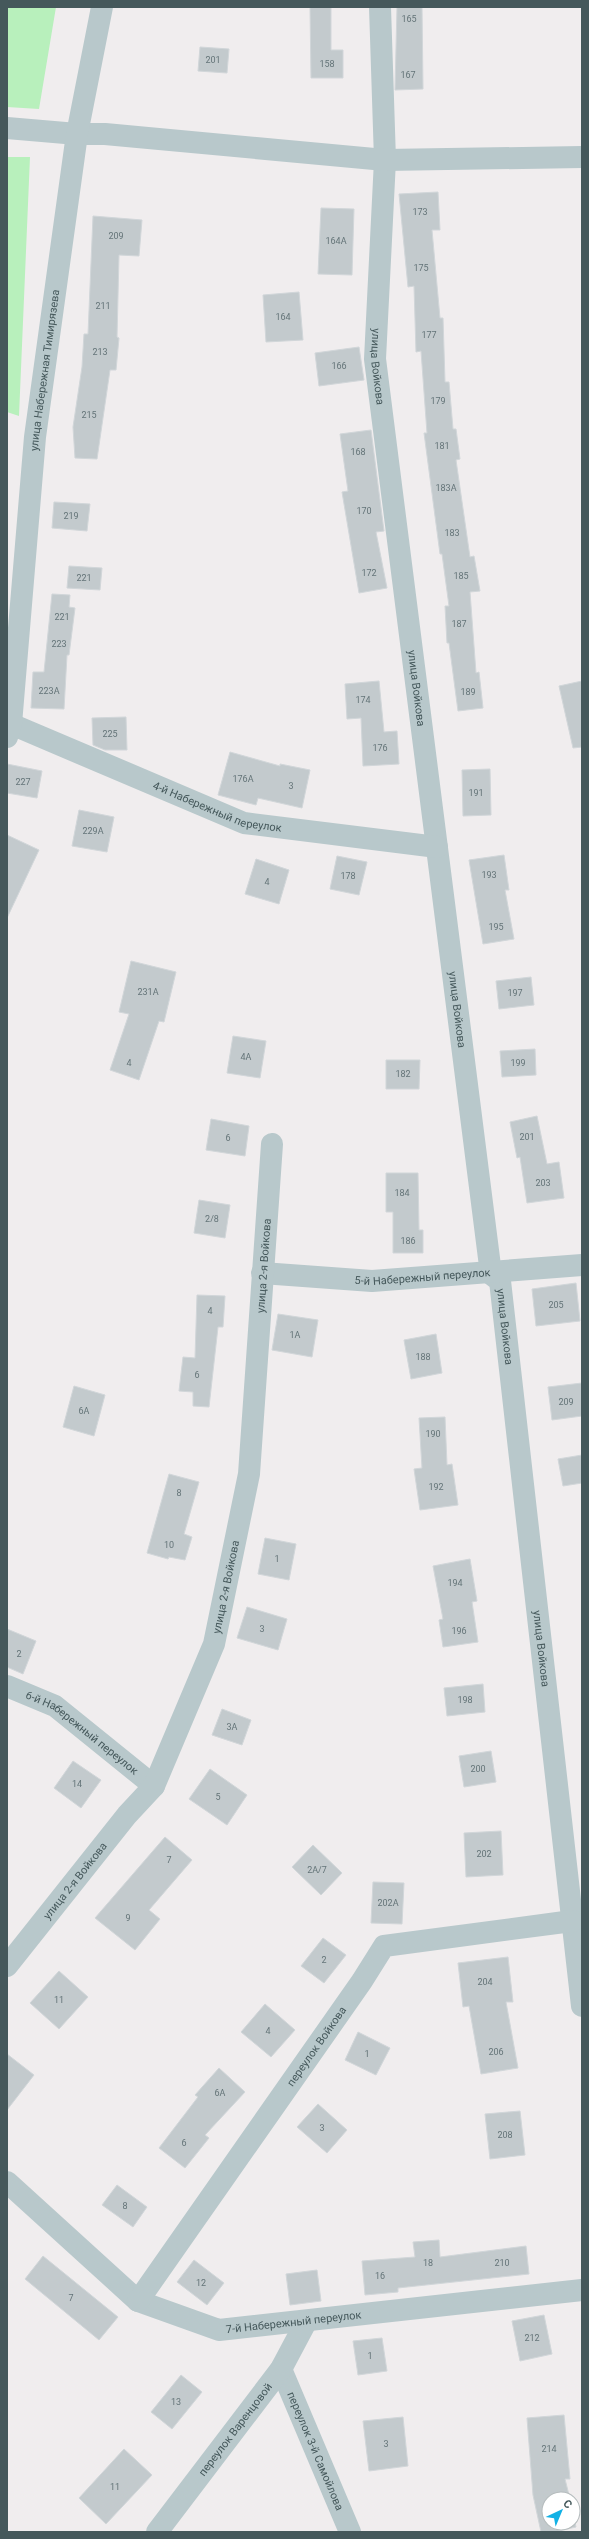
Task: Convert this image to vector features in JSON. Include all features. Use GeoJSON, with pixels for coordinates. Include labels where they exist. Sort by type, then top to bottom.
{"type":"FeatureCollection","features":[{"type":"Feature","properties":{"kind":"street","name":"улица Набережная Тимирязева"},"geometry":{"type":"LineString","coordinates":[[9,730],[35,437],[77,134],[102,7]]}},
{"type":"Feature","properties":{"kind":"street","name":"улица Войкова"},"geometry":{"type":"LineString","coordinates":[[380,7],[385,160],[375,359],[491,1274],[500,1281],[582,2006]]}},
{"type":"Feature","properties":{"kind":"street"},"geometry":{"type":"LineString","coordinates":[[7,128],[77,134],[105,134],[385,160],[582,157]]}},
{"type":"Feature","properties":{"kind":"street","name":"4-й Набережный переулок"},"geometry":{"type":"LineString","coordinates":[[9,730],[244,823],[437,847]]}},
{"type":"Feature","properties":{"kind":"street","name":"улица 2-я Войкова"},"geometry":{"type":"LineString","coordinates":[[7,1966],[127,1815],[154,1786],[214,1644],[249,1474],[272,1144]]}},
{"type":"Feature","properties":{"kind":"street","name":"5-й Набережный переулок"},"geometry":{"type":"LineString","coordinates":[[262,1273],[372,1281],[491,1274],[582,1265]]}},
{"type":"Feature","properties":{"kind":"street","name":"6-й Набережный переулок"},"geometry":{"type":"LineString","coordinates":[[7,1686],[55,1706],[154,1786]]}},
{"type":"Feature","properties":{"kind":"street","name":"переулок Войкова"},"geometry":{"type":"LineString","coordinates":[[138,2302],[362,1981],[384,1946],[572,1921]]}},
{"type":"Feature","properties":{"kind":"street","name":"7-й Набережный переулок"},"geometry":{"type":"LineString","coordinates":[[7,2182],[138,2302],[219,2330],[306,2322],[582,2290]]}},
{"type":"Feature","properties":{"kind":"street","name":"переулок Варенцовой"},"geometry":{"type":"LineString","coordinates":[[157,2532],[282,2369],[306,2322]]}},
{"type":"Feature","properties":{"kind":"street","name":"переулок 3-й Самойлова"},"geometry":{"type":"LineString","coordinates":[[282,2369],[350,2532]]}},
{"type":"Feature","properties":{"kind":"green space"},"geometry":{"type":"Polygon","coordinates":[[[7,7],[56,7],[39,109],[7,107],[7,7]]]}},
{"type":"Feature","properties":{"kind":"green space"},"geometry":{"type":"Polygon","coordinates":[[[7,157],[30,157],[19,416],[7,412],[7,157]]]}},
{"type":"Feature","properties":{"kind":"building"},"geometry":{"type":"Polygon","coordinates":[[[310,7],[331,7],[331,50],[343,50],[343,78],[311,78],[310,7]]]}},
{"type":"Feature","properties":{"kind":"building"},"geometry":{"type":"Polygon","coordinates":[[[397,7],[422,7],[423,89],[395,90],[397,7]]]}},
{"type":"Feature","properties":{"kind":"building"},"geometry":{"type":"Polygon","coordinates":[[[200,47],[229,49],[227,73],[198,71],[200,47]]]}},
{"type":"Feature","properties":{"kind":"building"},"geometry":{"type":"Polygon","coordinates":[[[438,192],[440,230],[432,230],[440,318],[443,318],[445,382],[449,382],[453,429],[456,429],[460,459],[456,460],[470,557],[474,556],[480,591],[470,592],[476,673],[479,672],[483,708],[458,711],[449,643],[447,643],[445,606],[449,606],[442,554],[440,554],[424,433],[427,433],[421,351],[416,352],[414,286],[408,287],[399,194],[438,192]]]}},
{"type":"Feature","properties":{"kind":"building"},"geometry":{"type":"Polygon","coordinates":[[[321,208],[354,209],[352,275],[318,274],[321,208]]]}},
{"type":"Feature","properties":{"kind":"building"},"geometry":{"type":"Polygon","coordinates":[[[93,216],[142,220],[139,256],[119,255],[117,337],[119,338],[116,370],[110,370],[97,459],[75,458],[73,427],[82,367],[84,334],[88,334],[93,216]]]}},
{"type":"Feature","properties":{"kind":"building"},"geometry":{"type":"Polygon","coordinates":[[[299,292],[303,340],[266,342],[263,295],[299,292]]]}},
{"type":"Feature","properties":{"kind":"building"},"geometry":{"type":"Polygon","coordinates":[[[359,347],[364,380],[319,386],[315,353],[359,347]]]}},
{"type":"Feature","properties":{"kind":"building"},"geometry":{"type":"Polygon","coordinates":[[[371,430],[384,531],[376,532],[387,588],[359,593],[342,492],[348,491],[340,434],[371,430]]]}},
{"type":"Feature","properties":{"kind":"building"},"geometry":{"type":"Polygon","coordinates":[[[54,502],[90,504],[87,531],[52,528],[54,502]]]}},
{"type":"Feature","properties":{"kind":"building"},"geometry":{"type":"Polygon","coordinates":[[[69,566],[102,568],[100,590],[67,588],[69,566]]]}},
{"type":"Feature","properties":{"kind":"building"},"geometry":{"type":"Polygon","coordinates":[[[52,594],[70,595],[69,607],[75,608],[69,655],[67,655],[64,709],[31,708],[33,672],[44,672],[52,594]]]}},
{"type":"Feature","properties":{"kind":"building"},"geometry":{"type":"Polygon","coordinates":[[[379,681],[384,732],[397,731],[399,764],[363,766],[361,718],[347,719],[345,684],[379,681]]]}},
{"type":"Feature","properties":{"kind":"building"},"geometry":{"type":"Polygon","coordinates":[[[582,681],[582,747],[573,748],[559,686],[582,681]]]}},
{"type":"Feature","properties":{"kind":"building"},"geometry":{"type":"Polygon","coordinates":[[[126,717],[127,750],[105,750],[93,745],[92,718],[126,717]]]}},
{"type":"Feature","properties":{"kind":"building"},"geometry":{"type":"Polygon","coordinates":[[[230,752],[280,766],[280,764],[310,770],[302,808],[258,798],[256,805],[218,795],[230,752]]]}},
{"type":"Feature","properties":{"kind":"building"},"geometry":{"type":"Polygon","coordinates":[[[7,764],[42,771],[37,798],[7,793],[7,764]]]}},
{"type":"Feature","properties":{"kind":"building"},"geometry":{"type":"Polygon","coordinates":[[[490,769],[491,815],[463,816],[462,770],[490,769]]]}},
{"type":"Feature","properties":{"kind":"building"},"geometry":{"type":"Polygon","coordinates":[[[79,810],[114,817],[107,852],[72,846],[79,810]]]}},
{"type":"Feature","properties":{"kind":"building"},"geometry":{"type":"Polygon","coordinates":[[[7,835],[39,850],[7,918],[7,835]]]}},
{"type":"Feature","properties":{"kind":"building"},"geometry":{"type":"Polygon","coordinates":[[[504,855],[509,890],[505,890],[514,939],[483,944],[469,860],[504,855]]]}},
{"type":"Feature","properties":{"kind":"building"},"geometry":{"type":"Polygon","coordinates":[[[337,856],[367,862],[359,895],[330,889],[337,856]]]}},
{"type":"Feature","properties":{"kind":"building"},"geometry":{"type":"Polygon","coordinates":[[[256,859],[289,870],[279,904],[245,894],[256,859]]]}},
{"type":"Feature","properties":{"kind":"building"},"geometry":{"type":"Polygon","coordinates":[[[131,961],[176,972],[164,1022],[159,1021],[139,1080],[110,1070],[129,1014],[119,1012],[131,961]]]}},
{"type":"Feature","properties":{"kind":"building"},"geometry":{"type":"Polygon","coordinates":[[[531,977],[534,1005],[499,1009],[496,981],[531,977]]]}},
{"type":"Feature","properties":{"kind":"building"},"geometry":{"type":"Polygon","coordinates":[[[233,1036],[266,1041],[260,1078],[227,1073],[233,1036]]]}},
{"type":"Feature","properties":{"kind":"building"},"geometry":{"type":"Polygon","coordinates":[[[535,1049],[536,1075],[502,1077],[500,1051],[535,1049]]]}},
{"type":"Feature","properties":{"kind":"building"},"geometry":{"type":"Polygon","coordinates":[[[386,1060],[420,1060],[419,1089],[386,1089],[386,1060]]]}},
{"type":"Feature","properties":{"kind":"building"},"geometry":{"type":"Polygon","coordinates":[[[537,1116],[547,1164],[559,1162],[564,1198],[527,1203],[520,1157],[517,1158],[510,1122],[537,1116]]]}},
{"type":"Feature","properties":{"kind":"building"},"geometry":{"type":"Polygon","coordinates":[[[211,1119],[249,1126],[245,1156],[206,1150],[211,1119]]]}},
{"type":"Feature","properties":{"kind":"building"},"geometry":{"type":"Polygon","coordinates":[[[386,1173],[418,1173],[419,1230],[423,1230],[423,1253],[393,1253],[393,1212],[386,1212],[386,1173]]]}},
{"type":"Feature","properties":{"kind":"building"},"geometry":{"type":"Polygon","coordinates":[[[199,1200],[230,1205],[225,1238],[194,1233],[199,1200]]]}},
{"type":"Feature","properties":{"kind":"building"},"geometry":{"type":"Polygon","coordinates":[[[576,1283],[580,1321],[536,1326],[532,1289],[576,1283]]]}},
{"type":"Feature","properties":{"kind":"building"},"geometry":{"type":"Polygon","coordinates":[[[197,1295],[225,1296],[223,1327],[218,1327],[209,1407],[193,1406],[193,1392],[179,1391],[183,1357],[195,1358],[197,1295]]]}},
{"type":"Feature","properties":{"kind":"building"},"geometry":{"type":"Polygon","coordinates":[[[278,1314],[318,1320],[312,1357],[272,1350],[278,1314]]]}},
{"type":"Feature","properties":{"kind":"building"},"geometry":{"type":"Polygon","coordinates":[[[436,1334],[442,1373],[411,1379],[404,1340],[436,1334]]]}},
{"type":"Feature","properties":{"kind":"building"},"geometry":{"type":"Polygon","coordinates":[[[582,1383],[582,1416],[552,1420],[548,1387],[582,1383]]]}},
{"type":"Feature","properties":{"kind":"building"},"geometry":{"type":"Polygon","coordinates":[[[74,1386],[105,1395],[94,1436],[63,1427],[74,1386]]]}},
{"type":"Feature","properties":{"kind":"building"},"geometry":{"type":"Polygon","coordinates":[[[445,1417],[447,1465],[452,1464],[458,1505],[420,1510],[414,1469],[422,1468],[419,1418],[445,1417]]]}},
{"type":"Feature","properties":{"kind":"building"},"geometry":{"type":"Polygon","coordinates":[[[582,1455],[582,1483],[563,1486],[558,1459],[582,1455]]]}},
{"type":"Feature","properties":{"kind":"building"},"geometry":{"type":"Polygon","coordinates":[[[169,1474],[199,1482],[184,1534],[192,1537],[185,1560],[169,1557],[168,1559],[147,1553],[169,1474]]]}},
{"type":"Feature","properties":{"kind":"building"},"geometry":{"type":"Polygon","coordinates":[[[265,1538],[296,1544],[289,1580],[258,1574],[265,1538]]]}},
{"type":"Feature","properties":{"kind":"building"},"geometry":{"type":"Polygon","coordinates":[[[470,1559],[477,1601],[472,1602],[478,1642],[443,1647],[439,1620],[443,1619],[433,1566],[470,1559]]]}},
{"type":"Feature","properties":{"kind":"building"},"geometry":{"type":"Polygon","coordinates":[[[247,1607],[287,1619],[278,1650],[237,1638],[247,1607]]]}},
{"type":"Feature","properties":{"kind":"building"},"geometry":{"type":"Polygon","coordinates":[[[7,1629],[36,1641],[23,1674],[7,1667],[7,1629]]]}},
{"type":"Feature","properties":{"kind":"building"},"geometry":{"type":"Polygon","coordinates":[[[483,1684],[485,1712],[447,1716],[444,1688],[483,1684]]]}},
{"type":"Feature","properties":{"kind":"building"},"geometry":{"type":"Polygon","coordinates":[[[222,1709],[251,1720],[242,1745],[212,1735],[222,1709]]]}},
{"type":"Feature","properties":{"kind":"building"},"geometry":{"type":"Polygon","coordinates":[[[491,1751],[496,1782],[464,1787],[459,1756],[491,1751]]]}},
{"type":"Feature","properties":{"kind":"building"},"geometry":{"type":"Polygon","coordinates":[[[73,1761],[101,1780],[81,1808],[54,1788],[73,1761]]]}},
{"type":"Feature","properties":{"kind":"building"},"geometry":{"type":"Polygon","coordinates":[[[210,1769],[247,1795],[227,1825],[189,1799],[210,1769]]]}},
{"type":"Feature","properties":{"kind":"building"},"geometry":{"type":"Polygon","coordinates":[[[501,1831],[503,1875],[466,1877],[464,1833],[501,1831]]]}},
{"type":"Feature","properties":{"kind":"building"},"geometry":{"type":"Polygon","coordinates":[[[165,1837],[192,1860],[149,1910],[160,1919],[135,1950],[95,1918],[165,1837]]]}},
{"type":"Feature","properties":{"kind":"building"},"geometry":{"type":"Polygon","coordinates":[[[313,1845],[342,1873],[321,1895],[292,1867],[313,1845]]]}},
{"type":"Feature","properties":{"kind":"building"},"geometry":{"type":"Polygon","coordinates":[[[373,1882],[404,1883],[402,1924],[371,1923],[373,1882]]]}},
{"type":"Feature","properties":{"kind":"building"},"geometry":{"type":"Polygon","coordinates":[[[323,1938],[346,1955],[324,1983],[301,1966],[323,1938]]]}},
{"type":"Feature","properties":{"kind":"building"},"geometry":{"type":"Polygon","coordinates":[[[508,1957],[513,2002],[506,2002],[518,2068],[481,2074],[469,2006],[463,2007],[458,1963],[508,1957]]]}},
{"type":"Feature","properties":{"kind":"building"},"geometry":{"type":"Polygon","coordinates":[[[59,1971],[88,1997],[59,2029],[30,2003],[59,1971]]]}},
{"type":"Feature","properties":{"kind":"building"},"geometry":{"type":"Polygon","coordinates":[[[265,2004],[295,2030],[271,2057],[241,2032],[265,2004]]]}},
{"type":"Feature","properties":{"kind":"building"},"geometry":{"type":"Polygon","coordinates":[[[358,2032],[390,2048],[376,2075],[345,2060],[358,2032]]]}},
{"type":"Feature","properties":{"kind":"building"},"geometry":{"type":"Polygon","coordinates":[[[7,2054],[34,2075],[7,2110],[7,2054]]]}},
{"type":"Feature","properties":{"kind":"building"},"geometry":{"type":"Polygon","coordinates":[[[219,2068],[245,2092],[205,2135],[209,2138],[185,2168],[159,2148],[198,2097],[195,2095],[219,2068]]]}},
{"type":"Feature","properties":{"kind":"building"},"geometry":{"type":"Polygon","coordinates":[[[318,2104],[347,2130],[327,2153],[297,2127],[318,2104]]]}},
{"type":"Feature","properties":{"kind":"building"},"geometry":{"type":"Polygon","coordinates":[[[520,2111],[525,2155],[490,2159],[485,2114],[520,2111]]]}},
{"type":"Feature","properties":{"kind":"building"},"geometry":{"type":"Polygon","coordinates":[[[117,2185],[147,2207],[133,2227],[102,2205],[117,2185]]]}},
{"type":"Feature","properties":{"kind":"building"},"geometry":{"type":"Polygon","coordinates":[[[439,2240],[440,2257],[526,2246],[529,2274],[398,2288],[398,2292],[365,2295],[362,2261],[415,2257],[413,2242],[439,2240]]]}},
{"type":"Feature","properties":{"kind":"building"},"geometry":{"type":"Polygon","coordinates":[[[43,2256],[118,2317],[99,2340],[25,2279],[43,2256]]]}},
{"type":"Feature","properties":{"kind":"building"},"geometry":{"type":"Polygon","coordinates":[[[194,2260],[224,2283],[207,2305],[177,2282],[194,2260]]]}},
{"type":"Feature","properties":{"kind":"building"},"geometry":{"type":"Polygon","coordinates":[[[317,2270],[321,2301],[290,2305],[286,2274],[317,2270]]]}},
{"type":"Feature","properties":{"kind":"building"},"geometry":{"type":"Polygon","coordinates":[[[544,2315],[552,2354],[520,2361],[512,2321],[544,2315]]]}},
{"type":"Feature","properties":{"kind":"building"},"geometry":{"type":"Polygon","coordinates":[[[382,2338],[387,2371],[358,2375],[353,2341],[382,2338]]]}},
{"type":"Feature","properties":{"kind":"building"},"geometry":{"type":"Polygon","coordinates":[[[181,2375],[202,2392],[172,2429],[151,2412],[181,2375]]]}},
{"type":"Feature","properties":{"kind":"building"},"geometry":{"type":"Polygon","coordinates":[[[564,2415],[570,2479],[565,2479],[568,2491],[541,2491],[541,2531],[558,2531],[541,2532],[533,2495],[527,2418],[564,2415]]]}},
{"type":"Feature","properties":{"kind":"building"},"geometry":{"type":"Polygon","coordinates":[[[403,2417],[408,2466],[369,2471],[363,2421],[403,2417]]]}},
{"type":"Feature","properties":{"kind":"building"},"geometry":{"type":"Polygon","coordinates":[[[124,2449],[152,2475],[106,2524],[79,2498],[124,2449]]]}}]}
